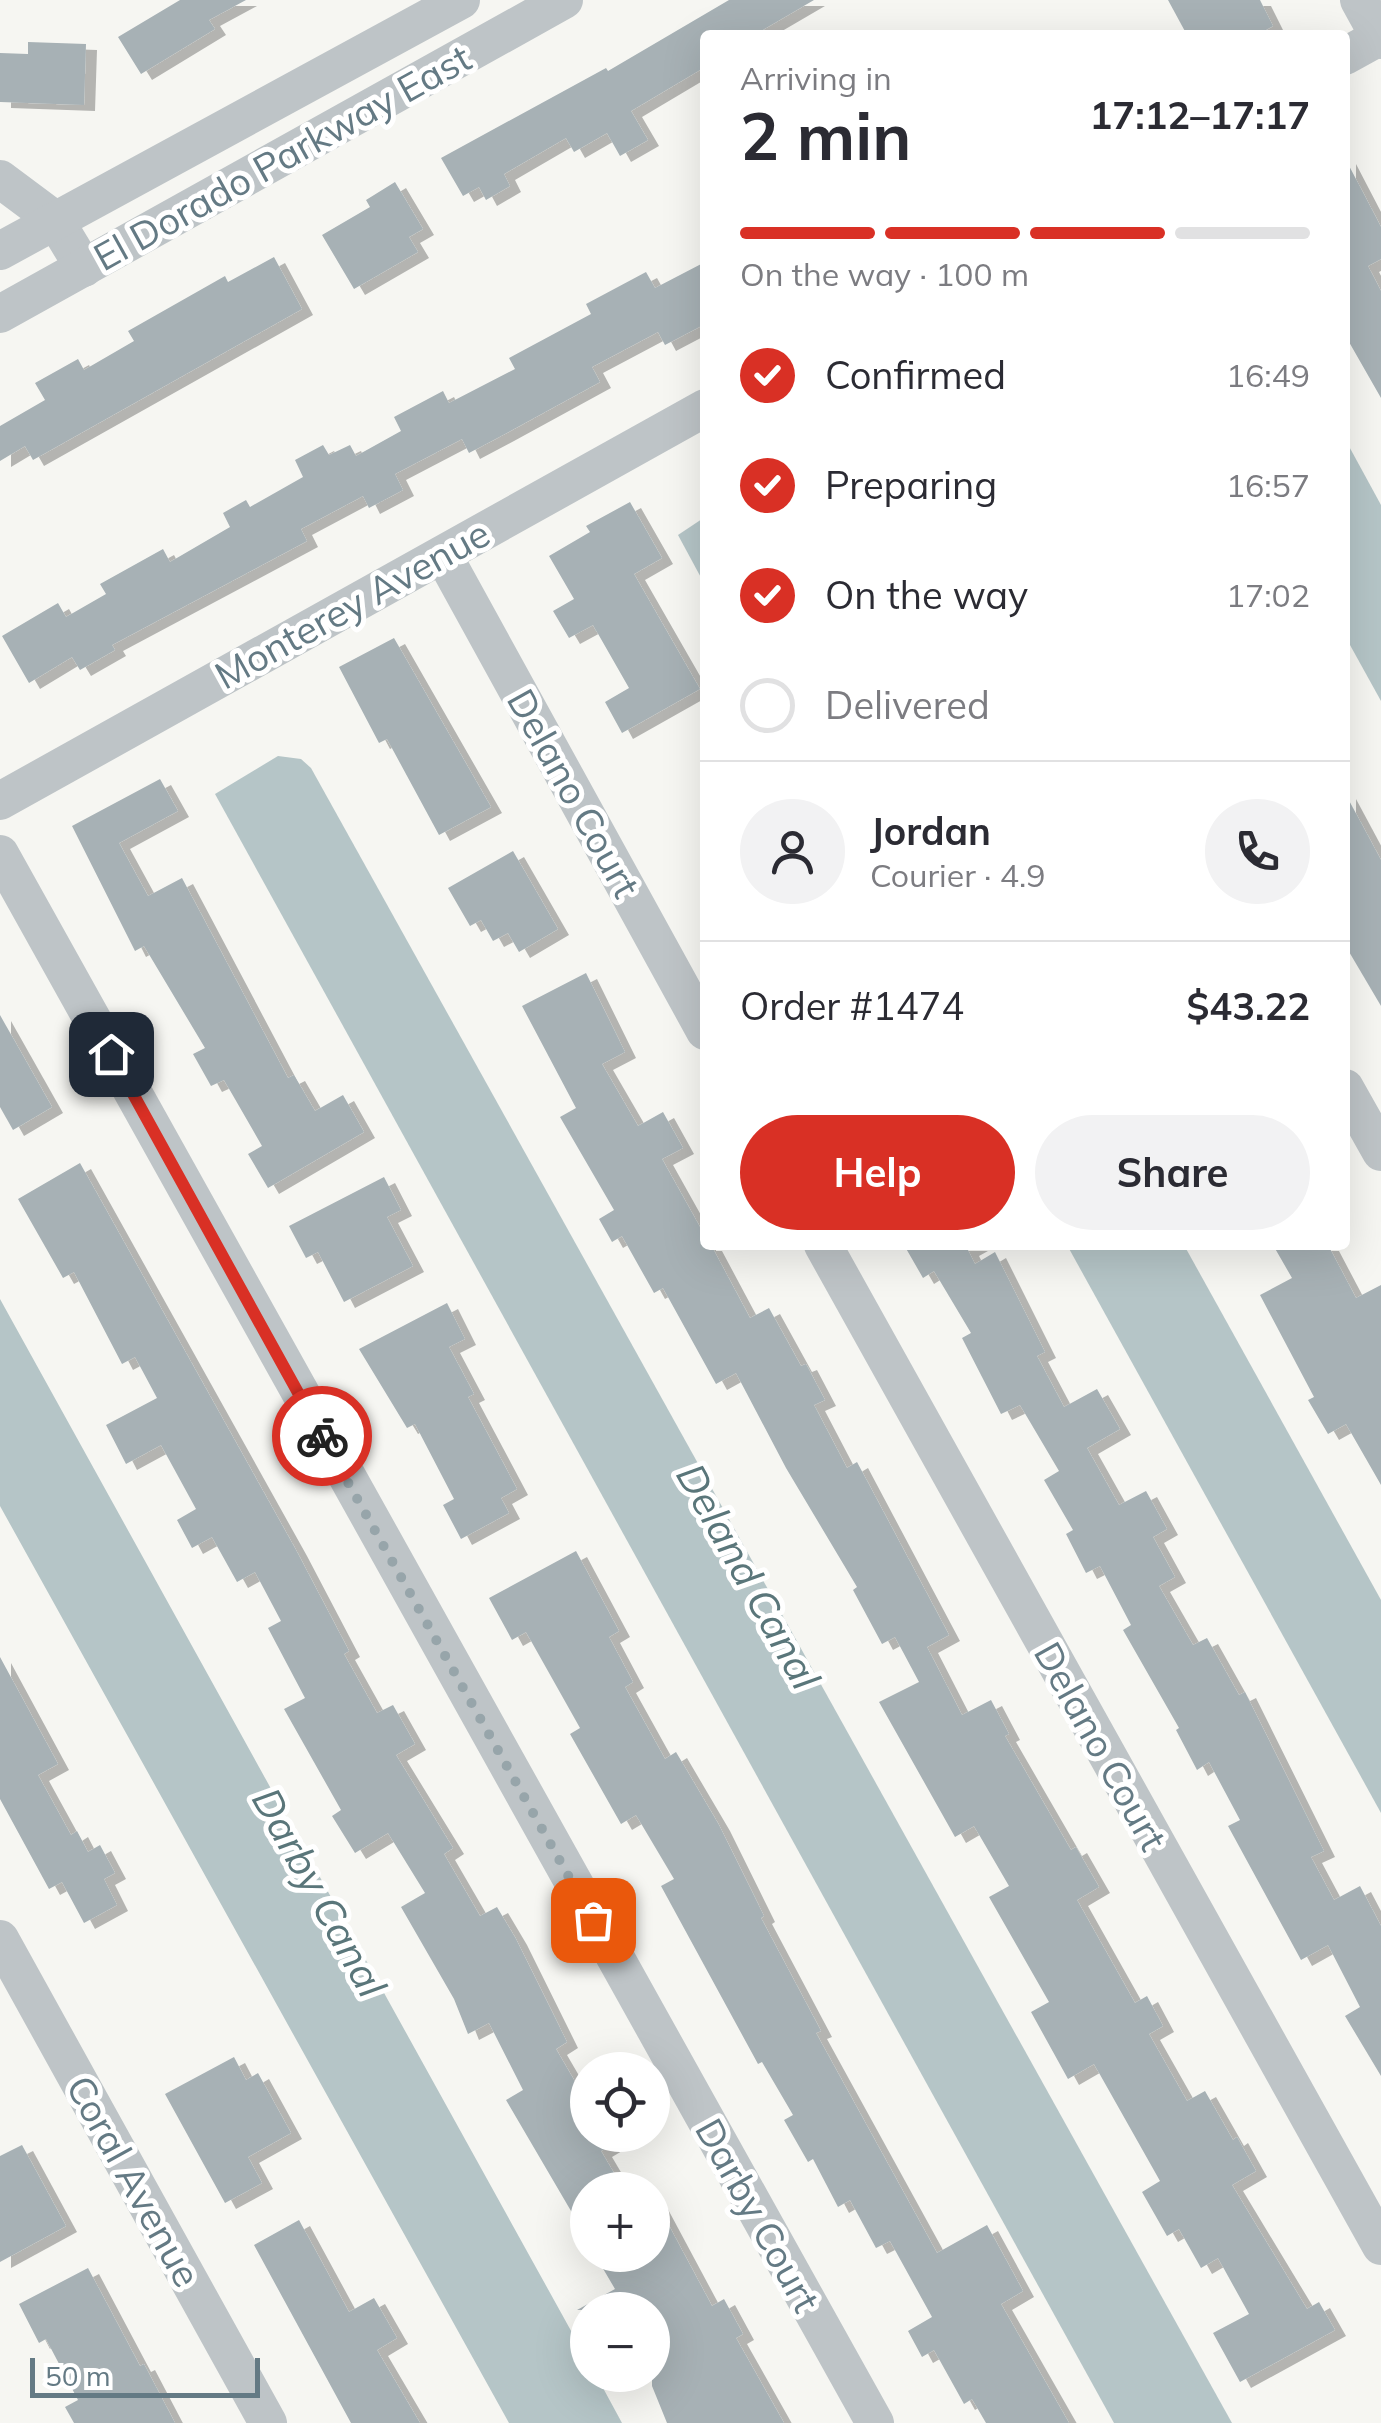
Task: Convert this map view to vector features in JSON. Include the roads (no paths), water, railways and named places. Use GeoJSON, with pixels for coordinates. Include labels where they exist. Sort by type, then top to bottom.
{"type":"FeatureCollection","features":[{"type":"Feature","properties":{"kind":"street","name":"El Dorado Parkway East"},"geometry":{"type":"LineString","coordinates":[[0,251],[461,0]]}},
{"type":"Feature","properties":{"kind":"street","name":"El Dorado Parkway East"},"geometry":{"type":"LineString","coordinates":[[0,314],[564,0]]}},
{"type":"Feature","properties":{"kind":"street"},"geometry":{"type":"LineString","coordinates":[[1350,53],[1380,38],[1359,0]]}},
{"type":"Feature","properties":{"kind":"street"},"geometry":{"type":"LineString","coordinates":[[0,179],[55,220],[84,268]]}},
{"type":"Feature","properties":{"kind":"street","name":"Monterey Avenue"},"geometry":{"type":"LineString","coordinates":[[0,800],[700,411]]}},
{"type":"Feature","properties":{"kind":"street","name":"Delano Court"},"geometry":{"type":"LineString","coordinates":[[442,555],[700,1022]]}},
{"type":"Feature","properties":{"kind":"street","name":"Darby Court"},"geometry":{"type":"LineString","coordinates":[[0,854],[874,2423]]}},
{"type":"Feature","properties":{"kind":"street"},"geometry":{"type":"LineString","coordinates":[[1350,1097],[1381,1152]]}},
{"type":"Feature","properties":{"kind":"street","name":"Delano Court"},"geometry":{"type":"LineString","coordinates":[[826,1250],[1381,2246]]}},
{"type":"Feature","properties":{"kind":"street","name":"Coral Avenue"},"geometry":{"type":"LineString","coordinates":[[0,1939],[268,2423]]}},
{"type":"Feature","properties":{"kind":"water"},"geometry":{"type":"Polygon","coordinates":[[[1350,448],[1381,505],[1381,701],[1350,645],[1350,448]]]}},
{"type":"Feature","properties":{"kind":"water"},"geometry":{"type":"Polygon","coordinates":[[[700,520],[700,576],[678,535],[700,520]]]}},
{"type":"Feature","properties":{"kind":"water","name":"Deland Canal"},"geometry":{"type":"Polygon","coordinates":[[[278,756],[301,759],[311,768],[1232,2423],[1114,2423],[215,794],[278,756]]]}},
{"type":"Feature","properties":{"kind":"water"},"geometry":{"type":"Polygon","coordinates":[[[1070,1250],[1187,1250],[1381,1600],[1381,1813],[1070,1250]]]}},
{"type":"Feature","properties":{"kind":"water","name":"Darby Canal"},"geometry":{"type":"Polygon","coordinates":[[[0,1299],[570,2329],[570,2392],[605,2392],[622,2423],[509,2423],[0,1506],[0,1299]]]}}]}
